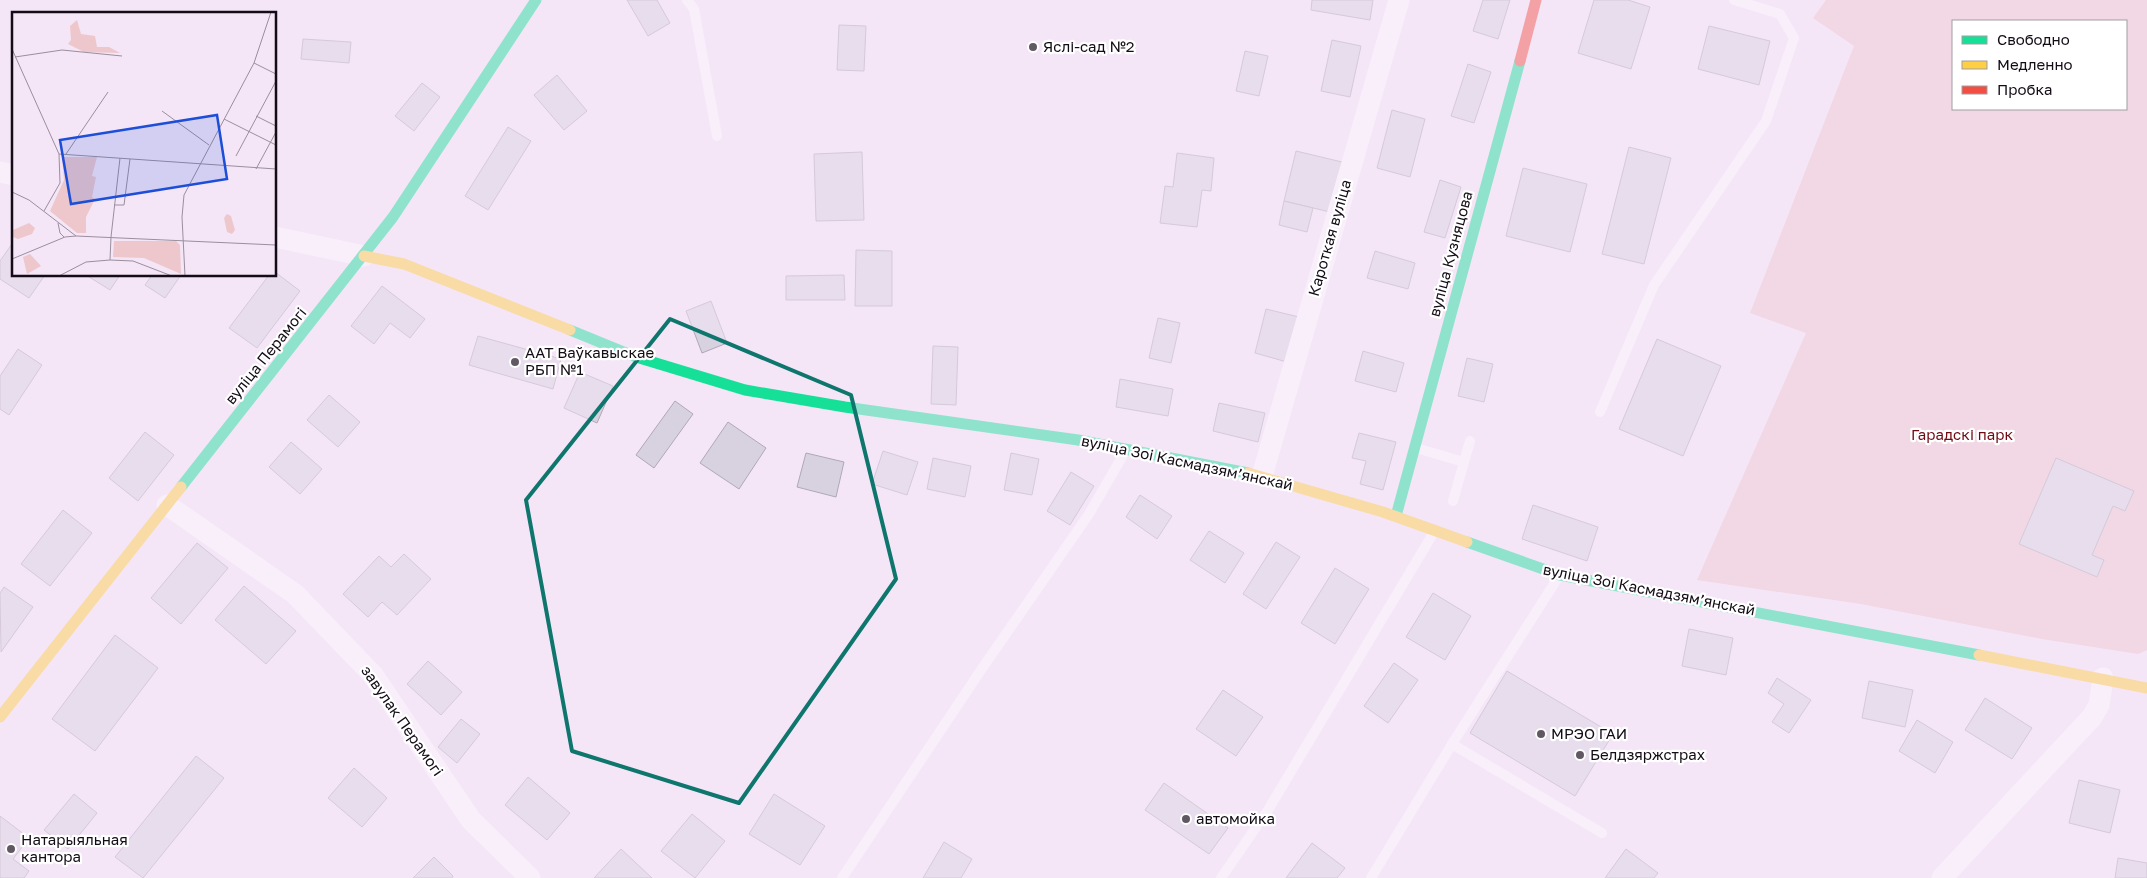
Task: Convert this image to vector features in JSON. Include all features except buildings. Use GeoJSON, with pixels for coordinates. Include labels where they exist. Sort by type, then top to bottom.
{"type":"FeatureCollection","features":[{"type":"Feature","properties":{"kind":"street","name":"вуліца Перамогі"},"geometry":{"type":"LineString","coordinates":[[0,717],[364,256],[393,217],[536,0]]}},
{"type":"Feature","properties":{"kind":"street","name":"Кароткая вуліца"},"geometry":{"type":"LineString","coordinates":[[1262,476],[1398,0]]}},
{"type":"Feature","properties":{"kind":"street","name":"вуліца Кузняцова"},"geometry":{"type":"LineString","coordinates":[[1396,516],[1536,0]]}},
{"type":"Feature","properties":{"kind":"street"},"geometry":{"type":"LineString","coordinates":[[276,237],[364,256]]}},
{"type":"Feature","properties":{"kind":"street","name":"вуліца Зоі Касмадзямʼянскай"},"geometry":{"type":"LineString","coordinates":[[364,256],[404,264],[636,357],[745,390],[845,407],[1078,440],[1262,476],[1396,516],[1560,575],[2103,678],[2147,688]]}},
{"type":"Feature","properties":{"kind":"street","name":"завулак Перамогі"},"geometry":{"type":"LineString","coordinates":[[167,505],[295,594],[373,675],[471,820],[530,878]]}},
{"type":"Feature","properties":{"kind":"street"},"geometry":{"type":"LineString","coordinates":[[1942,878],[2092,717],[2099,705],[2103,678]]}},
{"type":"Feature","properties":{"kind":"lane"},"geometry":{"type":"LineString","coordinates":[[687,0],[694,9],[717,136]]}},
{"type":"Feature","properties":{"kind":"lane"},"geometry":{"type":"LineString","coordinates":[[1600,412],[1654,285],[1766,120],[1794,38],[1780,14],[1734,0]]}},
{"type":"Feature","properties":{"kind":"lane"},"geometry":{"type":"LineString","coordinates":[[1453,501],[1470,441]]}},
{"type":"Feature","properties":{"kind":"lane"},"geometry":{"type":"LineString","coordinates":[[1415,448],[1464,462]]}},
{"type":"Feature","properties":{"kind":"lane"},"geometry":{"type":"LineString","coordinates":[[842,878],[981,670],[1089,514],[1127,449]]}},
{"type":"Feature","properties":{"kind":"lane"},"geometry":{"type":"LineString","coordinates":[[1222,878],[1268,810],[1434,531]]}},
{"type":"Feature","properties":{"kind":"lane"},"geometry":{"type":"LineString","coordinates":[[1371,878],[1452,744],[1560,575]]}},
{"type":"Feature","properties":{"kind":"lane"},"geometry":{"type":"LineString","coordinates":[[1452,744],[1602,833]]}},
{"type":"Feature","properties":{"kind":"highlighted area"},"geometry":{"type":"Polygon","coordinates":[[[670,319],[851,395],[896,579],[739,803],[572,751],[526,500],[670,319]]]}},
{"type":"Feature","properties":{"kind":"green space","name":"Гарадскі парк"},"geometry":{"type":"Polygon","coordinates":[[[1826,0],[2147,0],[2147,650],[2138,654],[2042,639],[1861,604],[1697,580],[1806,333],[1750,313],[1854,46],[1813,18],[1826,0]]]}},
{"type":"Feature","properties":{"kind":"traffic: fast"},"geometry":{"type":"LineString","coordinates":[[181,487],[393,217],[536,0]]}},
{"type":"Feature","properties":{"kind":"traffic: fast"},"geometry":{"type":"LineString","coordinates":[[1396,516],[1520,61]]}},
{"type":"Feature","properties":{"kind":"traffic: fast"},"geometry":{"type":"LineString","coordinates":[[570,330],[636,357],[745,390],[845,407],[1078,440],[1248,473]]}},
{"type":"Feature","properties":{"kind":"traffic: fast"},"geometry":{"type":"LineString","coordinates":[[1467,542],[1560,575],[1979,655]]}},
{"type":"Feature","properties":{"kind":"traffic: slow"},"geometry":{"type":"LineString","coordinates":[[364,256],[404,264],[570,330]]}},
{"type":"Feature","properties":{"kind":"traffic: slow"},"geometry":{"type":"LineString","coordinates":[[1248,473],[1383,512],[1467,542]]}},
{"type":"Feature","properties":{"kind":"traffic: slow"},"geometry":{"type":"LineString","coordinates":[[0,717],[181,487]]}},
{"type":"Feature","properties":{"kind":"traffic: slow"},"geometry":{"type":"LineString","coordinates":[[1979,655],[2147,688]]}},
{"type":"Feature","properties":{"kind":"traffic: jam"},"geometry":{"type":"LineString","coordinates":[[1520,61],[1536,0]]}},
{"type":"Feature","properties":{"kind":"place","name":"Яслі-сад №2"},"geometry":{"type":"Point","coordinates":[1033,47]}},
{"type":"Feature","properties":{"kind":"place","name":"ААТ Ваўкавыскае РБП №1"},"geometry":{"type":"Point","coordinates":[515,362]}},
{"type":"Feature","properties":{"kind":"place","name":"МРЭО ГАИ"},"geometry":{"type":"Point","coordinates":[1541,734]}},
{"type":"Feature","properties":{"kind":"place","name":"Белдзяржстрах"},"geometry":{"type":"Point","coordinates":[1580,755]}},
{"type":"Feature","properties":{"kind":"place","name":"автомойка"},"geometry":{"type":"Point","coordinates":[1186,819]}},
{"type":"Feature","properties":{"kind":"place","name":"Натарыяльная кантора"},"geometry":{"type":"Point","coordinates":[11,849]}}]}
